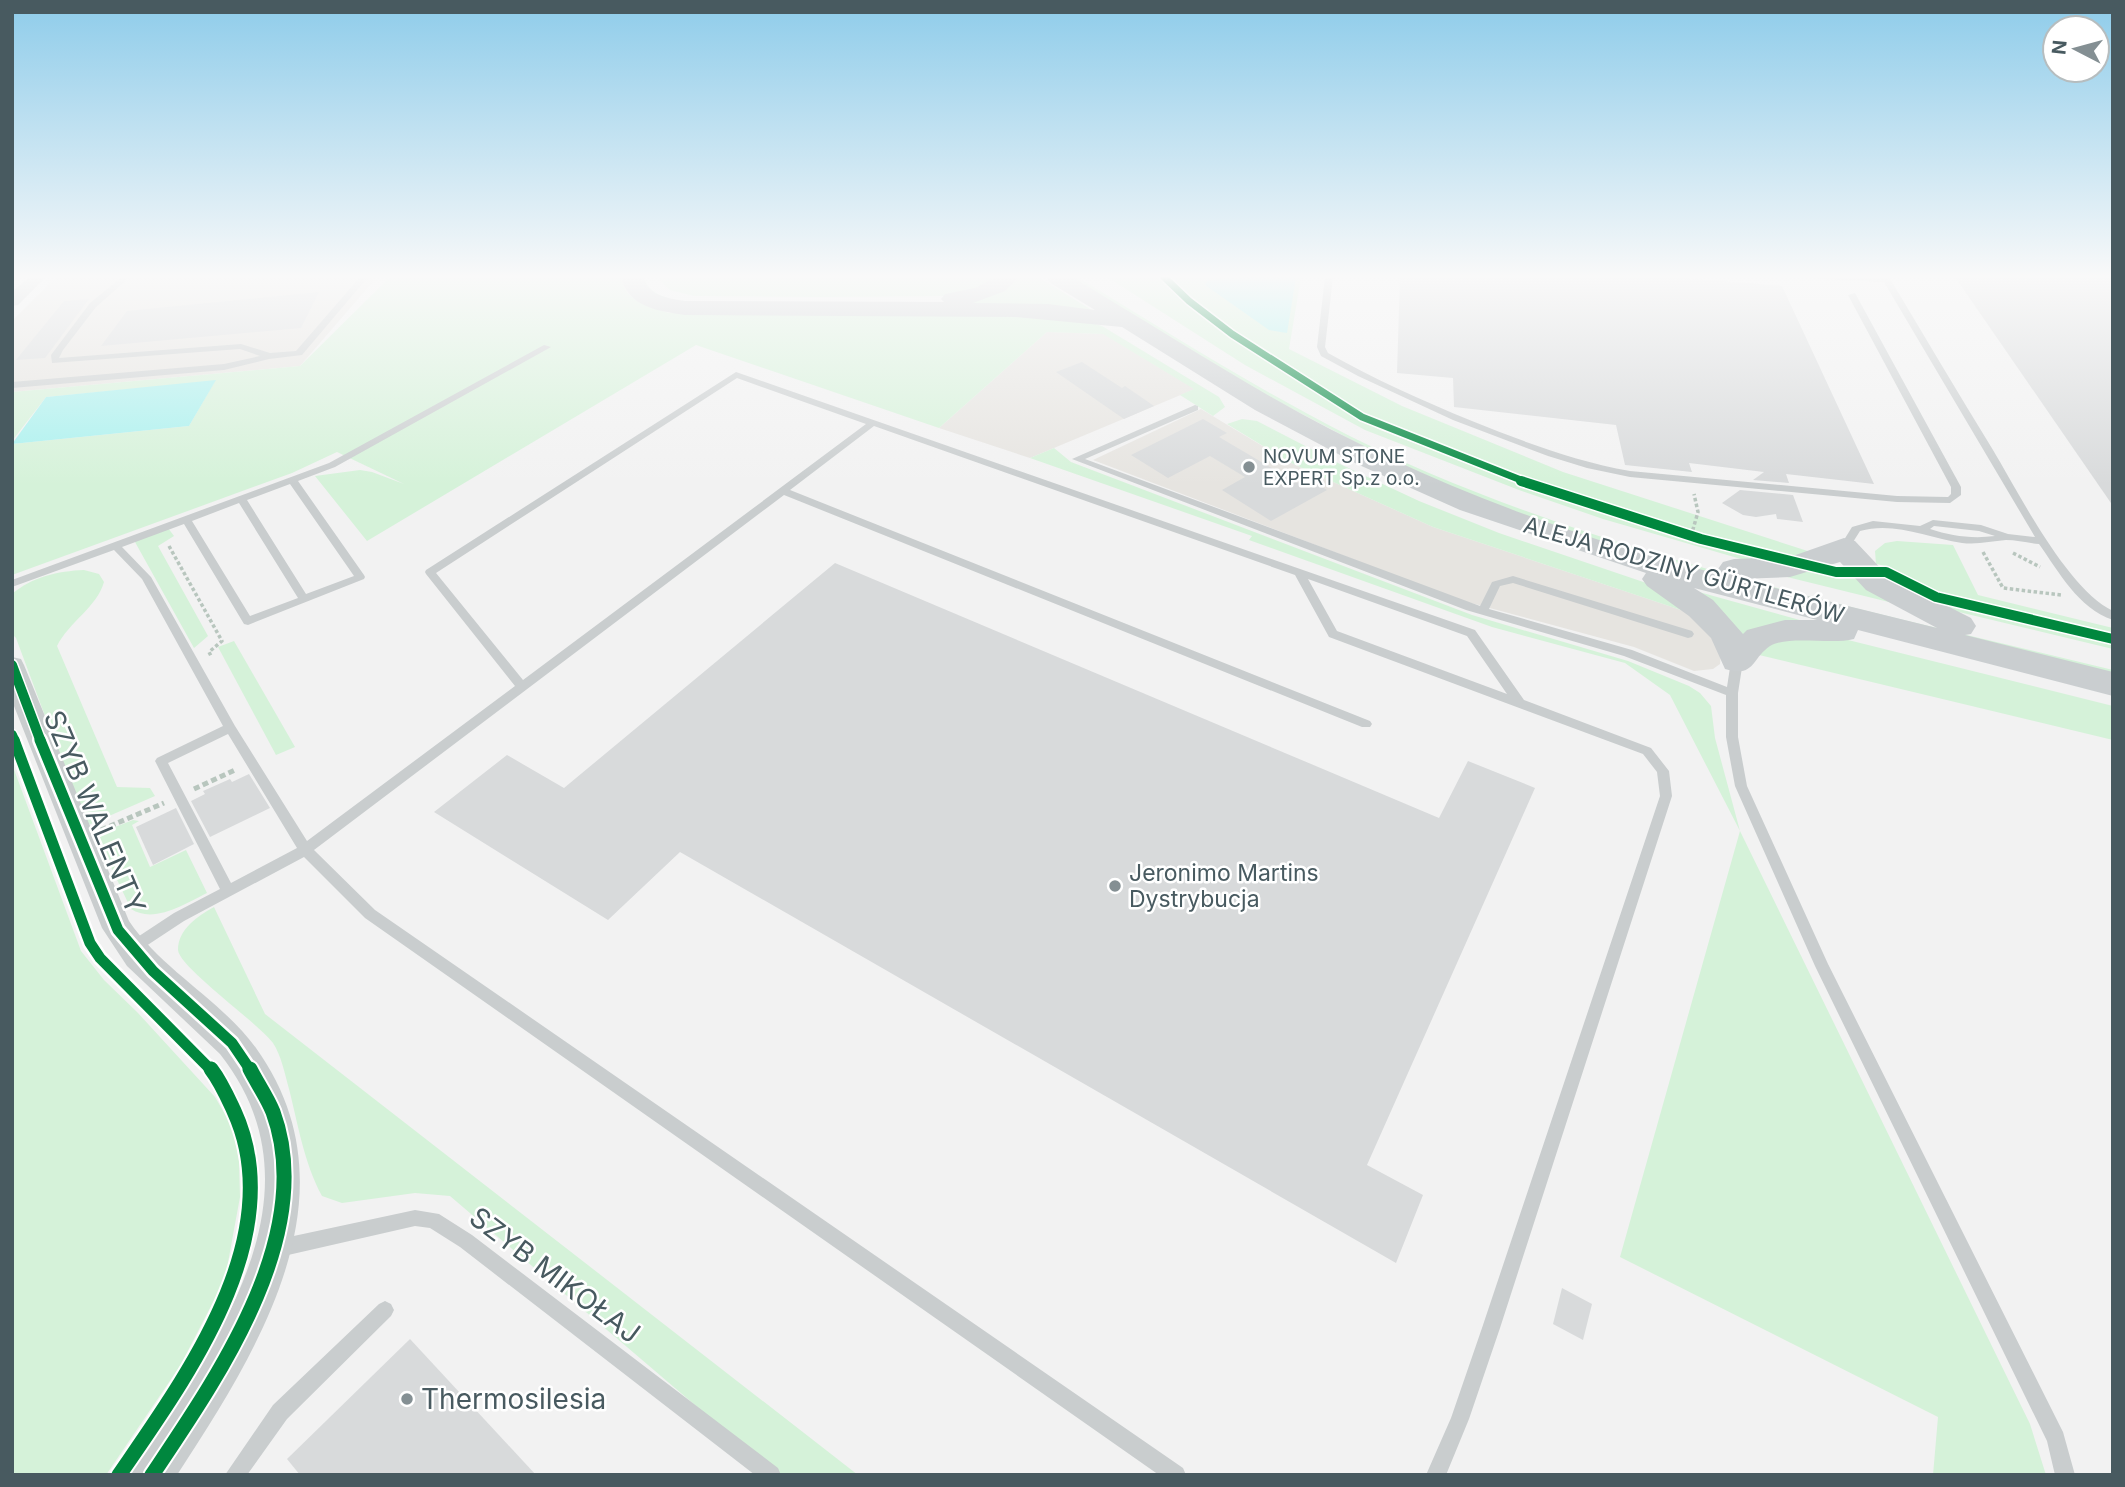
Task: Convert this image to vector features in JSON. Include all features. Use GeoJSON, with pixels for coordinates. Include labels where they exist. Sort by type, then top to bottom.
{"type":"FeatureCollection","features":[{"type":"Feature","properties":{"kind":"main road","name":"ALEJA RODZINY GÜRTLERÓW"},"geometry":{"type":"LineString","coordinates":[[1171,346],[1264,404],[1367,458],[1470,504],[1628,559],[1898,631],[2113,684]]}},
{"type":"Feature","properties":{"kind":"main road","name":"ALEJA RODZINY GÜRTLERÓW"},"geometry":{"type":"LineString","coordinates":[[1205,346],[1273,388],[1383,446],[1553,514],[1734,569],[2113,664]]}},
{"type":"Feature","properties":{"kind":"main road"},"geometry":{"type":"LineString","coordinates":[[1734,569],[1779,569],[1810,565],[1844,548],[1877,583],[1959,626]]}},
{"type":"Feature","properties":{"kind":"main road"},"geometry":{"type":"LineString","coordinates":[[1628,559],[1701,608],[1726,633],[1735,677]]}},
{"type":"Feature","properties":{"kind":"main road"},"geometry":{"type":"LineString","coordinates":[[1735,677],[1759,638],[1785,631],[1898,631]]}},
{"type":"Feature","properties":{"kind":"street","name":"SZYB WALENTY"},"geometry":{"type":"LineString","coordinates":[[12,666],[109,910],[124,939],[244,1058],[266,1093],[280,1139],[285,1185],[275,1249],[261,1289],[239,1337],[152,1475]]}},
{"type":"Feature","properties":{"kind":"lane"},"geometry":{"type":"LineString","coordinates":[[61,346],[55,355],[55,361],[236,346]]}},
{"type":"Feature","properties":{"kind":"lane"},"geometry":{"type":"LineString","coordinates":[[242,346],[269,356]]}},
{"type":"Feature","properties":{"kind":"lane"},"geometry":{"type":"LineString","coordinates":[[12,385],[224,367],[269,356],[299,353],[305,346]]}},
{"type":"Feature","properties":{"kind":"lane"},"geometry":{"type":"LineString","coordinates":[[1321,346],[1324,354],[1416,402],[1535,449],[1591,467],[1630,474],[1896,499],[1950,500],[1956,495],[1956,487],[1880,346]]}},
{"type":"Feature","properties":{"kind":"lane"},"geometry":{"type":"LineString","coordinates":[[1927,346],[2042,541],[2085,597],[2100,611],[2113,616]]}},
{"type":"Feature","properties":{"kind":"lane"},"geometry":{"type":"LineString","coordinates":[[12,584],[332,464],[547,348]]}},
{"type":"Feature","properties":{"kind":"lane"},"geometry":{"type":"LineString","coordinates":[[522,687],[429,572],[736,375],[1471,634],[1520,703]]}},
{"type":"Feature","properties":{"kind":"lane"},"geometry":{"type":"LineString","coordinates":[[1195,408],[1077,459],[1483,611],[1628,653],[1735,677],[1732,737],[1741,786],[1822,966],[2056,1439],[2064,1475]]}},
{"type":"Feature","properties":{"kind":"lane"},"geometry":{"type":"LineString","coordinates":[[132,948],[179,917],[305,850],[873,423]]}},
{"type":"Feature","properties":{"kind":"lane"},"geometry":{"type":"LineString","coordinates":[[187,520],[248,621],[360,577],[292,480]]}},
{"type":"Feature","properties":{"kind":"lane"},"geometry":{"type":"LineString","coordinates":[[783,491],[1366,724]]}},
{"type":"Feature","properties":{"kind":"lane"},"geometry":{"type":"LineString","coordinates":[[242,499],[304,599]]}},
{"type":"Feature","properties":{"kind":"lane"},"geometry":{"type":"LineString","coordinates":[[1844,548],[1856,530],[1873,524],[1921,529],[1933,523],[1981,528],[2006,537],[2042,541]]}},
{"type":"Feature","properties":{"kind":"lane"},"geometry":{"type":"LineString","coordinates":[[116,546],[146,577],[230,728],[305,850],[370,914],[1176,1475]]}},
{"type":"Feature","properties":{"kind":"lane"},"geometry":{"type":"LineString","coordinates":[[1300,575],[1333,634],[1647,751],[1662,771],[1666,796],[1491,1328],[1460,1419],[1436,1475]]}},
{"type":"Feature","properties":{"kind":"lane"},"geometry":{"type":"LineString","coordinates":[[1483,611],[1496,584],[1513,579],[1688,634]]}},
{"type":"Feature","properties":{"kind":"lane"},"geometry":{"type":"LineString","coordinates":[[228,891],[161,761],[230,728]]}},
{"type":"Feature","properties":{"kind":"lane","name":"SZYB MIKOŁAJ"},"geometry":{"type":"LineString","coordinates":[[275,1249],[415,1218],[433,1220],[466,1241],[771,1475]]}},
{"type":"Feature","properties":{"kind":"lane"},"geometry":{"type":"LineString","coordinates":[[235,1475],[279,1412],[385,1310]]}},
{"type":"Feature","properties":{"kind":"path"},"geometry":{"type":"LineString","coordinates":[[1691,536],[1698,512],[1693,492]]}},
{"type":"Feature","properties":{"kind":"path"},"geometry":{"type":"LineString","coordinates":[[169,546],[222,641],[209,652],[215,664]]}},
{"type":"Feature","properties":{"kind":"path"},"geometry":{"type":"LineString","coordinates":[[1993,548],[1980,546],[2003,588],[2063,597],[2057,587]]}},
{"type":"Feature","properties":{"kind":"path"},"geometry":{"type":"LineString","coordinates":[[2003,551],[2026,559],[2048,573]]}},
{"type":"Feature","properties":{"kind":"path"},"geometry":{"type":"LineString","coordinates":[[80,839],[251,762]]}},
{"type":"Feature","properties":{"kind":"shaded area"},"geometry":{"type":"Polygon","coordinates":[[[12,346],[317,346],[300,366],[12,392],[12,346]]]}},
{"type":"Feature","properties":{"kind":"shaded area"},"geometry":{"type":"Polygon","coordinates":[[[1031,346],[1125,346],[1195,389],[1030,458],[939,428],[1031,346]]]}},
{"type":"Feature","properties":{"kind":"shaded area"},"geometry":{"type":"Polygon","coordinates":[[[1201,409],[1289,462],[1433,527],[1696,615],[1721,652],[1720,664],[1713,669],[1694,671],[1634,647],[1460,600],[1093,460],[1201,409]]]}},
{"type":"Feature","properties":{"kind":"green space"},"geometry":{"type":"Polygon","coordinates":[[[320,346],[694,346],[367,541],[315,476],[360,470],[404,484],[337,452],[292,473],[12,575],[12,444],[189,426],[215,381],[46,397],[12,441],[12,392],[300,366],[320,346]]]}},
{"type":"Feature","properties":{"kind":"green space"},"geometry":{"type":"Polygon","coordinates":[[[700,346],[1031,346],[939,428],[700,346]]]}},
{"type":"Feature","properties":{"kind":"green space"},"geometry":{"type":"Polygon","coordinates":[[[1124,346],[1136,346],[1219,397],[1225,407],[1213,416],[1180,395],[1194,389],[1124,346]]]}},
{"type":"Feature","properties":{"kind":"green space"},"geometry":{"type":"Polygon","coordinates":[[[1181,346],[1190,346],[1293,406],[1383,452],[1512,506],[1596,535],[1767,585],[2113,670],[2113,677],[1784,596],[1566,532],[1411,471],[1231,377],[1181,346]]]}},
{"type":"Feature","properties":{"kind":"green space"},"geometry":{"type":"Polygon","coordinates":[[[1216,346],[1246,346],[1380,430],[1581,505],[1703,543],[1776,561],[1741,559],[1603,519],[1519,490],[1365,430],[1216,346]]]}},
{"type":"Feature","properties":{"kind":"green space"},"geometry":{"type":"Polygon","coordinates":[[[1255,346],[1289,346],[1289,349],[1402,406],[1563,472],[1817,554],[1786,556],[1736,546],[1602,507],[1466,458],[1378,422],[1255,346]]]}},
{"type":"Feature","properties":{"kind":"green space"},"geometry":{"type":"Polygon","coordinates":[[[1242,419],[1257,421],[1419,501],[1499,533],[1664,589],[1696,615],[1433,527],[1289,462],[1227,424],[1242,419]]]}},
{"type":"Feature","properties":{"kind":"green space"},"geometry":{"type":"Polygon","coordinates":[[[1054,448],[1071,462],[1472,615],[1628,661],[1689,686],[1700,693],[1711,706],[1715,738],[1740,831],[1670,695],[1625,663],[1492,627],[1249,540],[1252,536],[1030,458],[1054,448]]]}},
{"type":"Feature","properties":{"kind":"green space"},"geometry":{"type":"Polygon","coordinates":[[[168,528],[174,536],[158,546],[208,636],[194,648],[135,542],[141,535],[168,528]]]}},
{"type":"Feature","properties":{"kind":"green space"},"geometry":{"type":"Polygon","coordinates":[[[1897,541],[1953,545],[1978,595],[2113,628],[2113,637],[1947,597],[1876,564],[1875,551],[1885,543],[1897,541]]]}},
{"type":"Feature","properties":{"kind":"green space"},"geometry":{"type":"Polygon","coordinates":[[[84,570],[99,574],[104,582],[95,599],[68,629],[57,646],[117,787],[150,788],[155,796],[86,826],[16,638],[12,634],[12,594],[28,583],[46,576],[84,570]]]}},
{"type":"Feature","properties":{"kind":"green space"},"geometry":{"type":"Polygon","coordinates":[[[1810,570],[1837,579],[1861,578],[1897,604],[1779,575],[1810,570]]]}},
{"type":"Feature","properties":{"kind":"green space"},"geometry":{"type":"Polygon","coordinates":[[[1681,587],[1818,625],[1742,642],[1681,587]]]}},
{"type":"Feature","properties":{"kind":"green space"},"geometry":{"type":"Polygon","coordinates":[[[1914,591],[1953,605],[2113,643],[2113,649],[1938,607],[1914,591]]]}},
{"type":"Feature","properties":{"kind":"green space"},"geometry":{"type":"Polygon","coordinates":[[[1832,636],[2113,706],[2113,740],[1755,654],[1773,641],[1832,636]]]}},
{"type":"Feature","properties":{"kind":"green space"},"geometry":{"type":"Polygon","coordinates":[[[234,641],[295,747],[276,755],[218,647],[234,641]]]}},
{"type":"Feature","properties":{"kind":"green space"},"geometry":{"type":"Polygon","coordinates":[[[12,764],[81,951],[104,980],[215,1097],[232,1126],[239,1161],[240,1197],[225,1279],[180,1366],[106,1475],[12,1475],[12,764]]]}},
{"type":"Feature","properties":{"kind":"green space"},"geometry":{"type":"Polygon","coordinates":[[[133,820],[139,821],[132,825],[150,867],[186,850],[207,893],[169,911],[149,914],[131,909],[98,840],[105,831],[133,820]]]}},
{"type":"Feature","properties":{"kind":"green space"},"geometry":{"type":"Polygon","coordinates":[[[1740,831],[2030,1424],[2046,1475],[1933,1475],[1938,1417],[1620,1257],[1740,831]]]}},
{"type":"Feature","properties":{"kind":"green space"},"geometry":{"type":"Polygon","coordinates":[[[214,907],[265,1014],[858,1475],[777,1475],[450,1196],[415,1193],[342,1203],[322,1196],[306,1157],[276,1048],[265,1034],[191,969],[178,950],[185,930],[214,907]]]}},
{"type":"Feature","properties":{"kind":"water"},"geometry":{"type":"Polygon","coordinates":[[[216,380],[189,426],[12,444],[46,397],[216,380]]]}},
{"type":"Feature","properties":{"kind":"building"},"geometry":{"type":"Polygon","coordinates":[[[27,346],[54,346],[45,358],[16,360],[27,346]]]}},
{"type":"Feature","properties":{"kind":"building"},"geometry":{"type":"Polygon","coordinates":[[[1398,346],[1810,346],[1874,484],[1786,474],[1789,483],[1753,480],[1764,472],[1689,463],[1692,472],[1625,465],[1616,425],[1454,407],[1453,378],[1397,373],[1398,346]]]}},
{"type":"Feature","properties":{"kind":"building"},"geometry":{"type":"Polygon","coordinates":[[[2003,346],[2113,346],[2113,506],[2003,346]]]}},
{"type":"Feature","properties":{"kind":"building"},"geometry":{"type":"Polygon","coordinates":[[[1082,362],[1154,406],[1124,419],[1056,372],[1082,362]]]}},
{"type":"Feature","properties":{"kind":"building","name":"NOVUM STONE EXPERT Sp.z o.o."},"geometry":{"type":"Polygon","coordinates":[[[1203,419],[1227,433],[1219,437],[1297,483],[1306,478],[1327,490],[1271,521],[1222,490],[1245,477],[1210,456],[1168,478],[1131,455],[1203,419]]]}},
{"type":"Feature","properties":{"kind":"building"},"geometry":{"type":"Polygon","coordinates":[[[1740,490],[1793,495],[1803,522],[1777,519],[1776,514],[1756,517],[1743,515],[1722,503],[1740,490]]]}},
{"type":"Feature","properties":{"kind":"building","name":"Jeronimo Martins Dystrybucja"},"geometry":{"type":"Polygon","coordinates":[[[835,563],[1439,818],[1468,761],[1535,788],[1367,1165],[1423,1195],[1396,1263],[680,852],[608,920],[434,812],[507,755],[564,788],[835,563]]]}},
{"type":"Feature","properties":{"kind":"building"},"geometry":{"type":"Polygon","coordinates":[[[249,774],[270,808],[210,837],[191,801],[205,794],[203,791],[249,774]]]}},
{"type":"Feature","properties":{"kind":"building"},"geometry":{"type":"Polygon","coordinates":[[[176,808],[194,844],[153,865],[136,827],[176,808]]]}},
{"type":"Feature","properties":{"kind":"building"},"geometry":{"type":"Polygon","coordinates":[[[1562,1288],[1592,1304],[1583,1340],[1553,1324],[1562,1288]]]}},
{"type":"Feature","properties":{"kind":"building","name":"Thermosilesia"},"geometry":{"type":"Polygon","coordinates":[[[410,1339],[536,1475],[300,1475],[287,1459],[410,1339]]]}},
{"type":"Feature","properties":{"kind":"cycle path"},"geometry":{"type":"LineString","coordinates":[[1251,346],[1362,417],[1496,472],[1578,501],[1701,539],[1836,572],[1886,572],[1936,597],[2113,639]]}},
{"type":"Feature","properties":{"kind":"cycle path"},"geometry":{"type":"LineString","coordinates":[[12,665],[112,919],[138,956],[217,1028],[245,1060],[273,1112],[284,1166],[280,1221],[266,1275],[243,1328],[214,1380],[152,1475]]}},
{"type":"Feature","properties":{"kind":"cycle path"},"geometry":{"type":"LineString","coordinates":[[12,735],[90,943],[100,958],[217,1077],[245,1134],[251,1185],[245,1237],[229,1288],[205,1339],[177,1387],[119,1475]]}},
{"type":"Feature","properties":{"kind":"place","name":"NOVUM STONE EXPERT Sp.z o.o."},"geometry":{"type":"Point","coordinates":[1249,467]}},
{"type":"Feature","properties":{"kind":"place","name":"Jeronimo Martins Dystrybucja"},"geometry":{"type":"Point","coordinates":[1115,886]}},
{"type":"Feature","properties":{"kind":"place","name":"Thermosilesia"},"geometry":{"type":"Point","coordinates":[407,1399]}}]}
